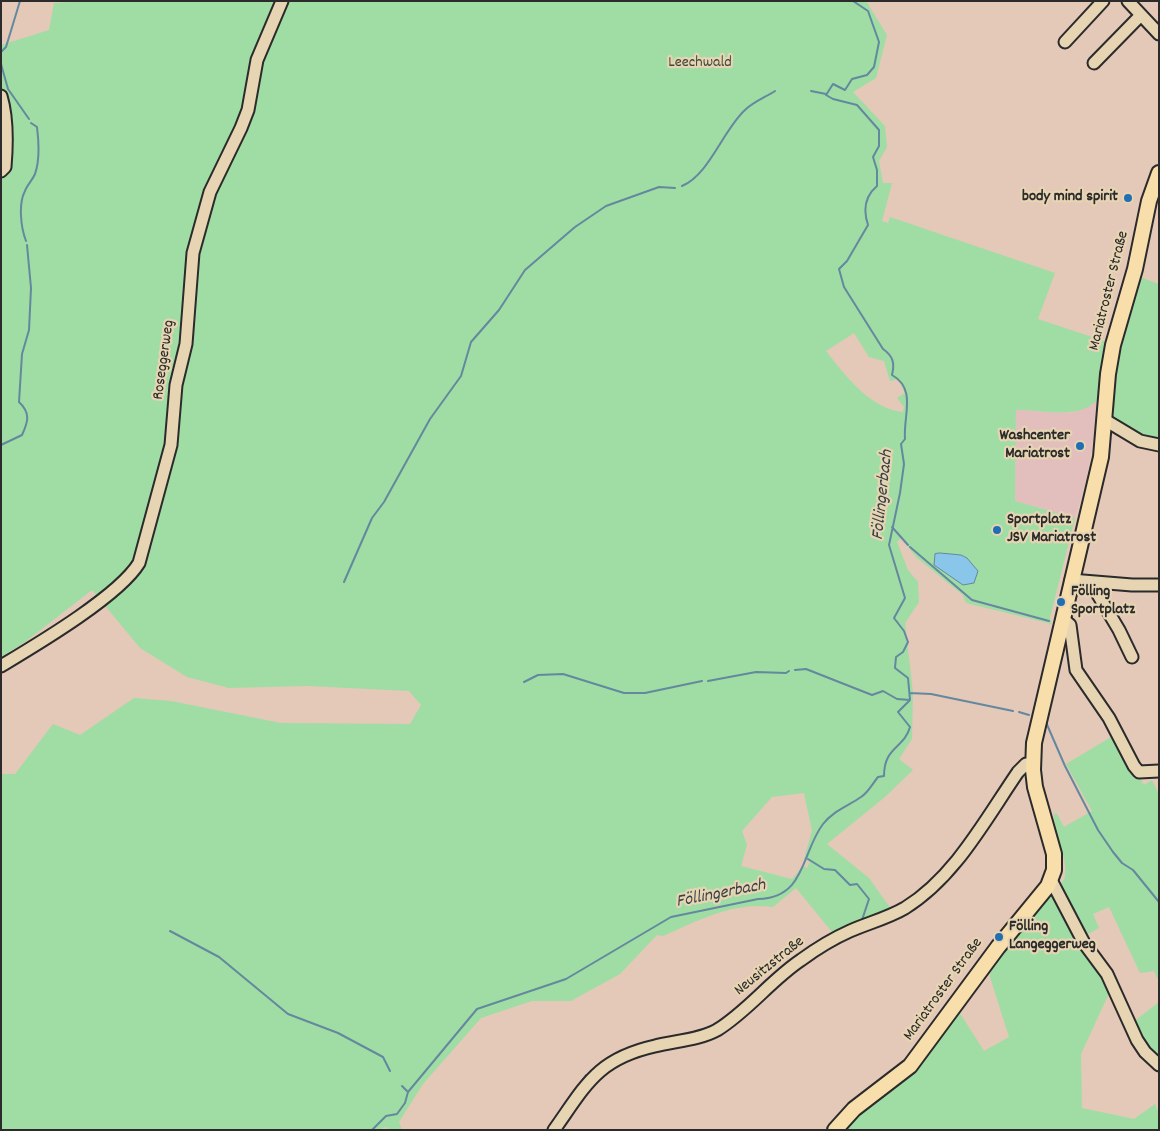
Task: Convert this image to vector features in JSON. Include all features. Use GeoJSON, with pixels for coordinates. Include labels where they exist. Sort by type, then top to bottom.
{"type":"FeatureCollection","features":[{"type":"Feature","properties":{"kind":"main road","name":"Mariatroster Straße"},"geometry":{"type":"LineString","coordinates":[[835,1130],[854,1109],[910,1066],[955,1003],[998,947],[1040,899],[1052,880],[1054,854],[1036,787],[1033,764],[1038,725],[1101,457],[1108,374],[1114,345],[1135,269],[1149,201],[1159,173]]}},
{"type":"Feature","properties":{"kind":"street","name":"Roseggerweg"},"geometry":{"type":"LineString","coordinates":[[1,666],[93,605],[132,574],[139,563],[171,445],[176,385],[186,344],[193,253],[210,192],[248,110],[257,60],[282,1]]}},
{"type":"Feature","properties":{"kind":"street"},"geometry":{"type":"LineString","coordinates":[[1065,42],[1103,1]]}},
{"type":"Feature","properties":{"kind":"street"},"geometry":{"type":"LineString","coordinates":[[1128,1],[1159,34]]}},
{"type":"Feature","properties":{"kind":"street"},"geometry":{"type":"LineString","coordinates":[[1094,63],[1141,15]]}},
{"type":"Feature","properties":{"kind":"street"},"geometry":{"type":"LineString","coordinates":[[1,96],[5,110],[7,147],[5,167],[1,171]]}},
{"type":"Feature","properties":{"kind":"street"},"geometry":{"type":"LineString","coordinates":[[1105,420],[1140,441],[1159,446]]}},
{"type":"Feature","properties":{"kind":"street"},"geometry":{"type":"LineString","coordinates":[[1072,580],[1159,584]]}},
{"type":"Feature","properties":{"kind":"street"},"geometry":{"type":"LineString","coordinates":[[1091,582],[1119,630],[1132,657]]}},
{"type":"Feature","properties":{"kind":"street"},"geometry":{"type":"LineString","coordinates":[[1063,619],[1070,625],[1076,670],[1109,718],[1134,766],[1139,772],[1159,771]]}},
{"type":"Feature","properties":{"kind":"street","name":"Neusitzstraße"},"geometry":{"type":"LineString","coordinates":[[554,1130],[588,1082],[602,1069],[637,1051],[715,1031],[817,948],[849,931],[898,912],[925,894],[961,855],[1022,768],[1026,764],[1033,764]]}},
{"type":"Feature","properties":{"kind":"street"},"geometry":{"type":"LineString","coordinates":[[1052,880],[1084,943],[1107,974],[1137,1040],[1145,1052],[1159,1065]]}},
{"type":"Feature","properties":{"kind":"shaded area"},"geometry":{"type":"Polygon","coordinates":[[[1100,398],[1087,476],[1075,518],[1015,501],[1016,410],[1071,413],[1093,404],[1100,398]]]}},
{"type":"Feature","properties":{"kind":"green space","name":"Leechwald"},"geometry":{"type":"Polygon","coordinates":[[[85,1],[866,1],[887,35],[876,78],[853,92],[885,126],[887,147],[879,161],[883,183],[892,183],[882,221],[888,223],[890,217],[1055,273],[1038,319],[1107,342],[1098,400],[1089,406],[1069,412],[1016,410],[1015,501],[1075,518],[1050,618],[1052,624],[966,603],[963,595],[916,557],[901,538],[897,542],[908,570],[918,582],[919,602],[905,623],[913,693],[912,739],[899,759],[913,770],[885,797],[827,844],[869,878],[891,909],[832,937],[832,932],[796,888],[773,907],[758,906],[730,910],[702,919],[663,936],[657,935],[620,974],[571,1001],[532,1001],[481,1018],[423,1084],[399,1122],[402,1130],[389,1130],[387,1127],[377,1130],[1,1130],[1,774],[15,774],[53,724],[80,735],[134,698],[171,701],[281,723],[410,724],[421,705],[409,691],[308,686],[229,688],[187,677],[140,648],[92,590],[25,642],[1,657],[1,45],[49,30],[54,3],[85,1]],[[854,333],[826,351],[850,380],[869,398],[891,410],[903,412],[904,407],[897,398],[905,393],[898,379],[890,381],[884,361],[869,357],[854,333]],[[804,793],[772,797],[742,831],[747,845],[741,866],[792,879],[803,866],[807,868],[810,862],[804,859],[812,831],[804,793]]]}},
{"type":"Feature","properties":{"kind":"green space"},"geometry":{"type":"Polygon","coordinates":[[[1140,277],[1159,284],[1159,449],[1112,426],[1112,388],[1115,368],[1140,277]]]}},
{"type":"Feature","properties":{"kind":"green space"},"geometry":{"type":"Polygon","coordinates":[[[1116,734],[1144,785],[1152,780],[1159,794],[1159,982],[1154,971],[1140,973],[1109,907],[1093,914],[1099,928],[1079,939],[1111,989],[1081,1054],[1082,1108],[1134,1119],[1155,1104],[1159,1114],[1159,1130],[841,1130],[956,1007],[984,1051],[1009,1037],[990,977],[990,966],[1047,900],[1050,893],[1064,880],[1064,861],[1054,821],[1054,813],[1057,814],[1064,827],[1092,811],[1066,764],[1116,734]]]}},
{"type":"Feature","properties":{"kind":"green space"},"geometry":{"type":"Polygon","coordinates":[[[1159,1002],[1159,1061],[1152,1055],[1132,1023],[1159,1002]]]}},
{"type":"Feature","properties":{"kind":"water"},"geometry":{"type":"Polygon","coordinates":[[[935,554],[961,555],[967,558],[978,571],[974,583],[963,585],[934,565],[935,554]]]}},
{"type":"Feature","properties":{"kind":"waterway"},"geometry":{"type":"LineString","coordinates":[[1,52],[6,47],[20,1]]}},
{"type":"Feature","properties":{"kind":"waterway","name":"Föllingerbach"},"geometry":{"type":"LineString","coordinates":[[372,1130],[386,1116],[397,1114],[405,1103],[408,1092],[477,1009],[566,979],[671,917],[774,897],[785,891],[800,872],[823,824],[836,812],[864,795],[878,777],[884,776],[887,759],[903,740],[910,727],[898,712],[910,700],[908,678],[895,668],[896,657],[903,652],[908,642],[904,631],[894,618],[905,598],[889,545],[904,464],[901,444],[905,439],[907,395],[900,381],[892,375],[893,363],[891,357],[883,349],[844,287],[839,269],[847,261],[868,225],[865,214],[867,199],[877,186],[877,170],[873,157],[879,146],[879,130],[857,105],[833,99],[826,95],[833,84],[845,90],[852,79],[867,75],[874,67],[879,42],[868,11],[853,1]]}},
{"type":"Feature","properties":{"kind":"waterway"},"geometry":{"type":"LineString","coordinates":[[1,64],[8,89],[29,119]]}},
{"type":"Feature","properties":{"kind":"waterway"},"geometry":{"type":"LineString","coordinates":[[682,186],[700,172],[745,110],[775,91]]}},
{"type":"Feature","properties":{"kind":"waterway"},"geometry":{"type":"LineString","coordinates":[[811,91],[826,94]]}},
{"type":"Feature","properties":{"kind":"waterway"},"geometry":{"type":"LineString","coordinates":[[26,241],[22,223],[22,202],[26,189],[35,174],[39,151],[37,127],[31,123]]}},
{"type":"Feature","properties":{"kind":"waterway"},"geometry":{"type":"LineString","coordinates":[[344,582],[372,518],[384,502],[430,419],[461,376],[471,342],[499,310],[525,270],[575,227],[606,206],[659,187],[675,188]]}},
{"type":"Feature","properties":{"kind":"waterway"},"geometry":{"type":"LineString","coordinates":[[1,445],[22,435],[27,422],[27,414],[19,402],[22,354],[29,330],[31,288],[27,245]]}},
{"type":"Feature","properties":{"kind":"waterway"},"geometry":{"type":"LineString","coordinates":[[892,527],[908,545]]}},
{"type":"Feature","properties":{"kind":"waterway"},"geometry":{"type":"LineString","coordinates":[[910,547],[972,600],[1049,621]]}},
{"type":"Feature","properties":{"kind":"waterway"},"geometry":{"type":"LineString","coordinates":[[795,670],[806,669],[872,695],[883,691],[897,699],[910,700]]}},
{"type":"Feature","properties":{"kind":"waterway"},"geometry":{"type":"LineString","coordinates":[[708,681],[756,672],[786,673],[789,671]]}},
{"type":"Feature","properties":{"kind":"waterway"},"geometry":{"type":"LineString","coordinates":[[524,682],[538,675],[563,674],[624,693],[645,693],[702,681]]}},
{"type":"Feature","properties":{"kind":"waterway"},"geometry":{"type":"LineString","coordinates":[[910,693],[931,694],[1013,711]]}},
{"type":"Feature","properties":{"kind":"waterway"},"geometry":{"type":"LineString","coordinates":[[1019,712],[1029,715]]}},
{"type":"Feature","properties":{"kind":"waterway"},"geometry":{"type":"LineString","coordinates":[[1045,720],[1065,766],[1098,830],[1122,863],[1133,870],[1159,902]]}},
{"type":"Feature","properties":{"kind":"waterway"},"geometry":{"type":"LineString","coordinates":[[808,859],[824,869],[835,870],[850,885],[857,884],[869,899],[862,920]]}},
{"type":"Feature","properties":{"kind":"waterway"},"geometry":{"type":"LineString","coordinates":[[170,931],[219,957],[288,1014],[338,1033],[383,1057],[390,1071]]}},
{"type":"Feature","properties":{"kind":"waterway"},"geometry":{"type":"LineString","coordinates":[[691,1033],[710,1027]]}},
{"type":"Feature","properties":{"kind":"waterway"},"geometry":{"type":"LineString","coordinates":[[651,1041],[661,1039]]}},
{"type":"Feature","properties":{"kind":"waterway"},"geometry":{"type":"LineString","coordinates":[[579,1085],[586,1075]]}},
{"type":"Feature","properties":{"kind":"waterway"},"geometry":{"type":"LineString","coordinates":[[402,1086],[407,1091]]}},
{"type":"Feature","properties":{"kind":"place","name":"body mind spirit"},"geometry":{"type":"Point","coordinates":[1128,198]}},
{"type":"Feature","properties":{"kind":"place","name":"Washcenter Mariatrost"},"geometry":{"type":"Point","coordinates":[1080,446]}},
{"type":"Feature","properties":{"kind":"place","name":"Sportplatz JSV Mariatrost"},"geometry":{"type":"Point","coordinates":[997,530]}},
{"type":"Feature","properties":{"kind":"place","name":"Fölling Sportplatz"},"geometry":{"type":"Point","coordinates":[1061,602]}},
{"type":"Feature","properties":{"kind":"place","name":"Fölling Langeggerweg"},"geometry":{"type":"Point","coordinates":[999,937]}}]}
